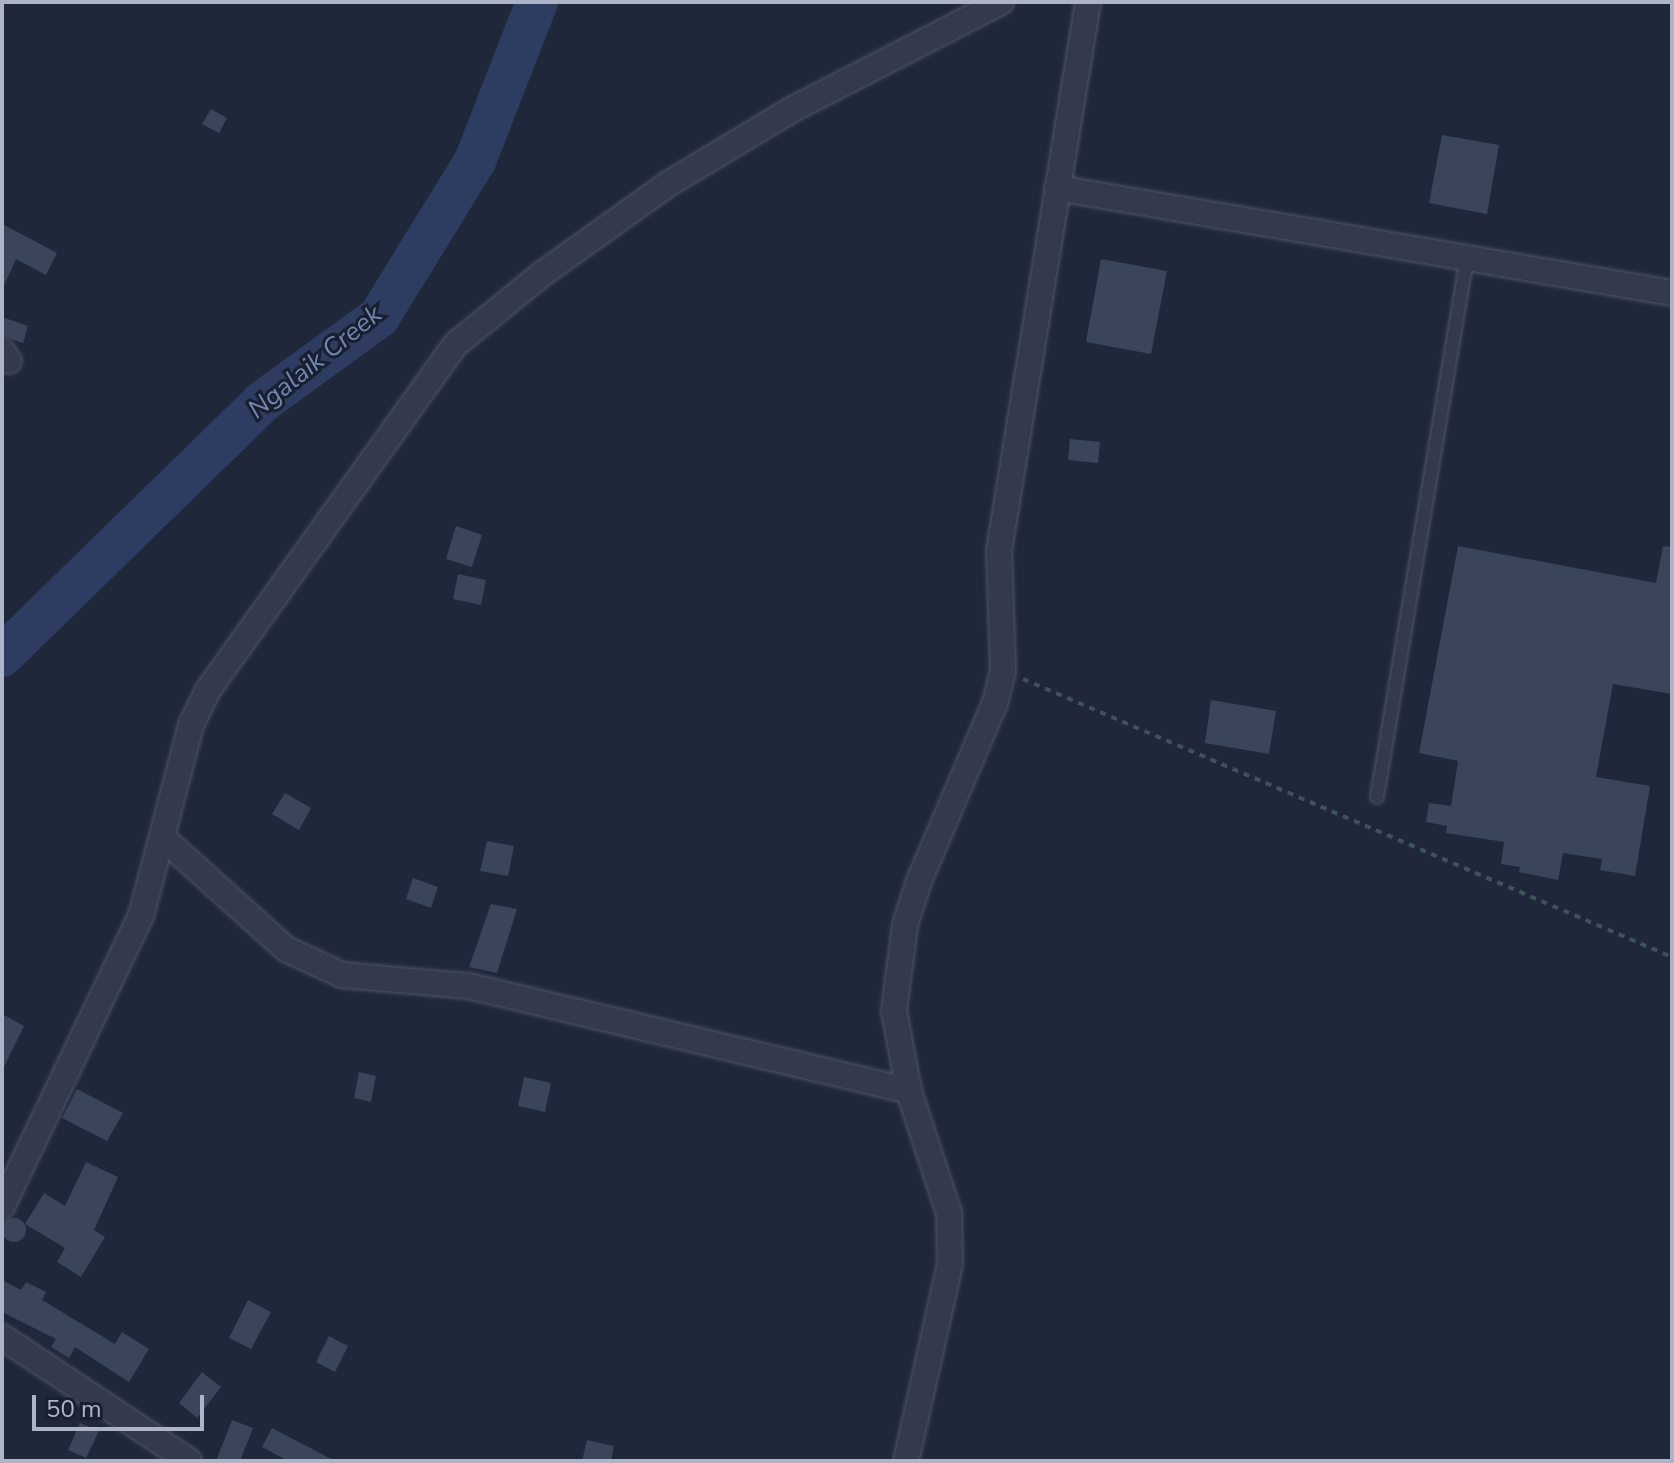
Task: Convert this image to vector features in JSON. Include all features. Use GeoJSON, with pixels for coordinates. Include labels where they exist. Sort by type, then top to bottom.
{"type":"FeatureCollection","features":[{"type":"Feature","properties":{"kind":"street"},"geometry":{"type":"LineString","coordinates":[[2,1207],[141,916],[165,840],[191,725],[208,690],[456,344],[542,274],[668,184],[791,110],[1001,2]]}},
{"type":"Feature","properties":{"kind":"street"},"geometry":{"type":"LineString","coordinates":[[906,1461],[950,1264],[949,1213],[909,1091],[894,1011],[905,925],[929,854],[995,703],[1003,670],[999,551],[1088,2]]}},
{"type":"Feature","properties":{"kind":"street"},"geometry":{"type":"LineString","coordinates":[[1057,188],[1672,293]]}},
{"type":"Feature","properties":{"kind":"street"},"geometry":{"type":"LineString","coordinates":[[165,840],[286,949],[342,975],[469,986],[909,1091]]}},
{"type":"Feature","properties":{"kind":"street"},"geometry":{"type":"LineString","coordinates":[[2,1337],[189,1461]]}},
{"type":"Feature","properties":{"kind":"lane"},"geometry":{"type":"LineString","coordinates":[[1377,797],[1467,258]]}},
{"type":"Feature","properties":{"kind":"path"},"geometry":{"type":"LineString","coordinates":[[1003,670],[1672,957]]}},
{"type":"Feature","properties":{"kind":"building"},"geometry":{"type":"Polygon","coordinates":[[[211,109],[227,118],[219,133],[202,124],[211,109]]]}},
{"type":"Feature","properties":{"kind":"building"},"geometry":{"type":"Polygon","coordinates":[[[1442,135],[1499,145],[1487,214],[1429,203],[1442,135]]]}},
{"type":"Feature","properties":{"kind":"building"},"geometry":{"type":"Polygon","coordinates":[[[2,224],[57,253],[46,275],[16,259],[2,290],[2,224]]]}},
{"type":"Feature","properties":{"kind":"building"},"geometry":{"type":"Polygon","coordinates":[[[1101,259],[1167,271],[1151,354],[1086,342],[1101,259]]]}},
{"type":"Feature","properties":{"kind":"building"},"geometry":{"type":"Polygon","coordinates":[[[2,317],[28,326],[23,343],[2,336],[2,317]]]}},
{"type":"Feature","properties":{"kind":"building"},"geometry":{"type":"Polygon","coordinates":[[[1070,439],[1100,442],[1098,463],[1068,460],[1070,439]]]}},
{"type":"Feature","properties":{"kind":"building"},"geometry":{"type":"Polygon","coordinates":[[[456,526],[482,535],[472,567],[446,559],[456,526]]]}},
{"type":"Feature","properties":{"kind":"building"},"geometry":{"type":"Polygon","coordinates":[[[1458,546],[1656,583],[1663,546],[1672,547],[1672,694],[1613,684],[1596,777],[1650,786],[1635,876],[1600,870],[1602,859],[1563,853],[1558,880],[1519,872],[1520,867],[1501,864],[1504,842],[1446,833],[1447,826],[1426,822],[1429,803],[1451,806],[1458,761],[1419,753],[1458,546]]]}},
{"type":"Feature","properties":{"kind":"building"},"geometry":{"type":"Polygon","coordinates":[[[458,574],[486,580],[481,605],[453,599],[458,574]]]}},
{"type":"Feature","properties":{"kind":"building"},"geometry":{"type":"Polygon","coordinates":[[[1211,700],[1276,711],[1269,754],[1205,743],[1211,700]]]}},
{"type":"Feature","properties":{"kind":"building"},"geometry":{"type":"Polygon","coordinates":[[[285,793],[311,808],[299,830],[272,814],[285,793]]]}},
{"type":"Feature","properties":{"kind":"building"},"geometry":{"type":"Polygon","coordinates":[[[487,841],[514,846],[508,876],[480,871],[487,841]]]}},
{"type":"Feature","properties":{"kind":"building"},"geometry":{"type":"Polygon","coordinates":[[[413,878],[438,887],[431,908],[406,899],[413,878]]]}},
{"type":"Feature","properties":{"kind":"building"},"geometry":{"type":"Polygon","coordinates":[[[491,904],[517,909],[497,973],[469,967],[491,904]]]}},
{"type":"Feature","properties":{"kind":"building"},"geometry":{"type":"Polygon","coordinates":[[[2,1014],[24,1026],[2,1071],[2,1014]]]}},
{"type":"Feature","properties":{"kind":"building"},"geometry":{"type":"Polygon","coordinates":[[[359,1072],[376,1076],[371,1102],[354,1098],[359,1072]]]}},
{"type":"Feature","properties":{"kind":"building"},"geometry":{"type":"Polygon","coordinates":[[[524,1077],[551,1083],[545,1112],[518,1106],[524,1077]]]}},
{"type":"Feature","properties":{"kind":"building"},"geometry":{"type":"Polygon","coordinates":[[[77,1089],[123,1113],[107,1141],[62,1118],[77,1089]]]}},
{"type":"Feature","properties":{"kind":"building"},"geometry":{"type":"Polygon","coordinates":[[[86,1162],[118,1177],[94,1230],[105,1237],[81,1277],[57,1262],[65,1248],[25,1224],[44,1193],[65,1206],[86,1162]]]}},
{"type":"Feature","properties":{"kind":"building"},"geometry":{"type":"Polygon","coordinates":[[[14,1218],[22,1222],[26,1230],[22,1238],[14,1242],[6,1238],[2,1230],[6,1222],[14,1218]]]}},
{"type":"Feature","properties":{"kind":"building"},"geometry":{"type":"Polygon","coordinates":[[[2,1280],[21,1290],[26,1282],[46,1292],[42,1300],[115,1344],[122,1332],[149,1349],[129,1382],[75,1347],[69,1358],[51,1347],[56,1339],[2,1312],[2,1280]]]}},
{"type":"Feature","properties":{"kind":"building"},"geometry":{"type":"Polygon","coordinates":[[[248,1300],[271,1312],[251,1349],[229,1338],[248,1300]]]}},
{"type":"Feature","properties":{"kind":"building"},"geometry":{"type":"Polygon","coordinates":[[[329,1336],[348,1346],[335,1372],[316,1362],[329,1336]]]}},
{"type":"Feature","properties":{"kind":"building"},"geometry":{"type":"Polygon","coordinates":[[[202,1372],[221,1387],[197,1418],[179,1403],[202,1372]]]}},
{"type":"Feature","properties":{"kind":"building"},"geometry":{"type":"Polygon","coordinates":[[[232,1420],[253,1428],[240,1461],[216,1461],[232,1420]]]}},
{"type":"Feature","properties":{"kind":"building"},"geometry":{"type":"Polygon","coordinates":[[[80,1423],[99,1431],[86,1458],[68,1450],[80,1423]]]}},
{"type":"Feature","properties":{"kind":"building"},"geometry":{"type":"Polygon","coordinates":[[[272,1428],[335,1461],[288,1461],[262,1447],[272,1428]]]}},
{"type":"Feature","properties":{"kind":"building"},"geometry":{"type":"Polygon","coordinates":[[[587,1440],[614,1446],[611,1461],[582,1461],[587,1440]]]}},
{"type":"Feature","properties":{"kind":"waterway","name":"Ngalaik Creek"},"geometry":{"type":"LineString","coordinates":[[2,656],[262,402],[379,317],[475,161],[537,2]]}}]}
